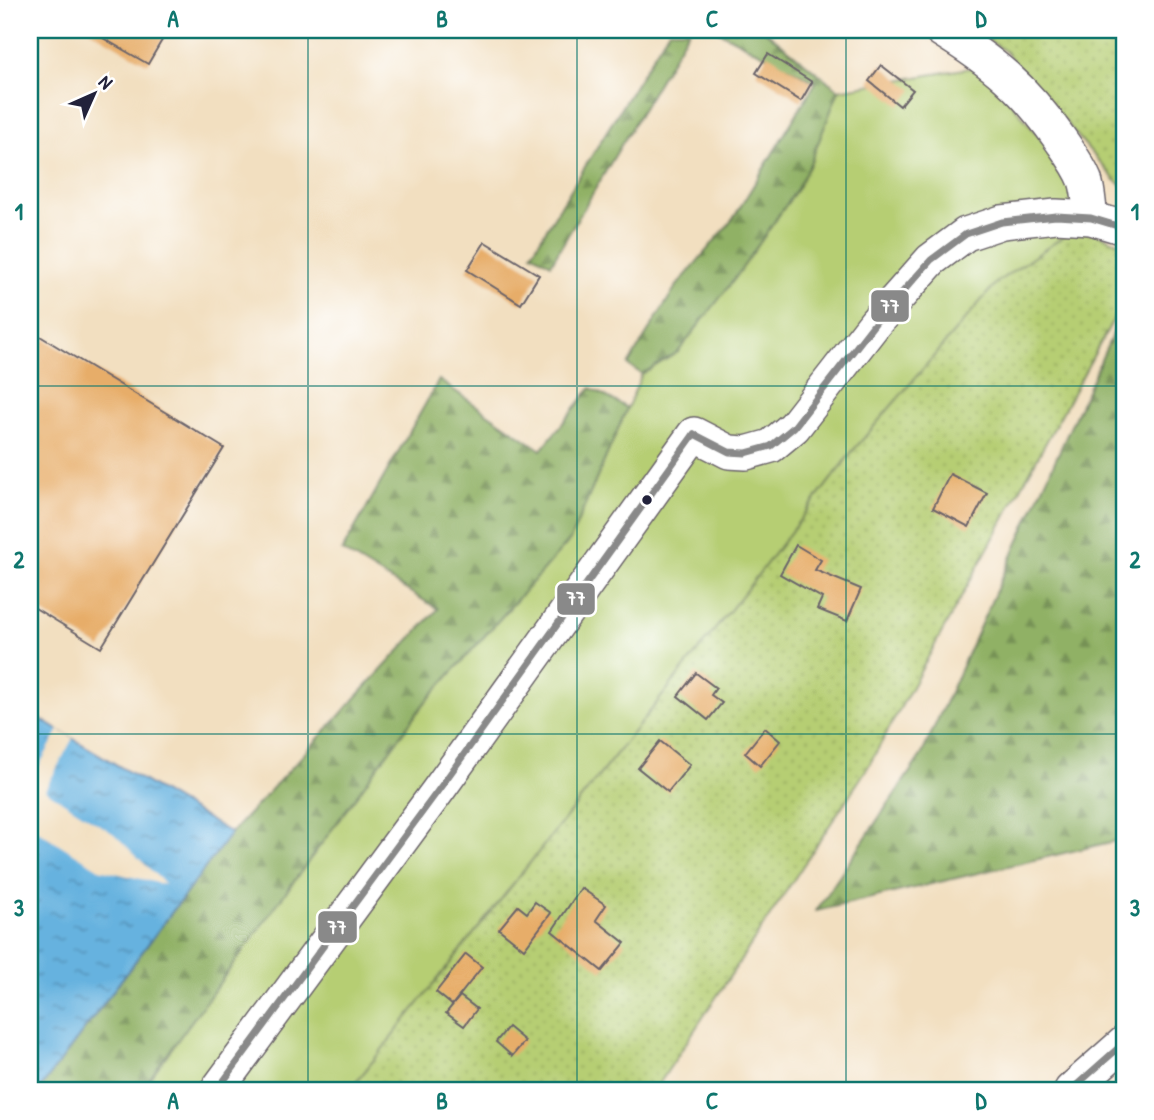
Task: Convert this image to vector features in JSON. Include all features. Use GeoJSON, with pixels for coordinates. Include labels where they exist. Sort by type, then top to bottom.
{"type":"FeatureCollection","features":[{"type":"Feature","properties":{"kind":"street"},"geometry":{"type":"LineString","coordinates":[[941,30],[978,52],[1017,85],[1040,110],[1077,164],[1086,182],[1091,218]]}},
{"type":"Feature","properties":{"kind":"street"},"geometry":{"type":"LineString","coordinates":[[217,1090],[437,792],[694,434],[729,452],[746,453],[771,446],[794,427],[875,323],[931,260],[966,234],[1002,222],[1056,216],[1091,218],[1124,228]]}},
{"type":"Feature","properties":{"kind":"street"},"geometry":{"type":"LineString","coordinates":[[1071,1090],[1124,1043]]}},
{"type":"Feature","properties":{"kind":"green space"},"geometry":{"type":"Polygon","coordinates":[[[669,30],[689,30],[551,264],[532,253],[669,30]]]}},
{"type":"Feature","properties":{"kind":"green space"},"geometry":{"type":"Polygon","coordinates":[[[716,30],[764,30],[839,90],[797,189],[736,277],[678,352],[642,374],[628,365],[675,288],[733,219],[816,82],[716,30]]]}},
{"type":"Feature","properties":{"kind":"green space"},"geometry":{"type":"Polygon","coordinates":[[[973,30],[1124,30],[1124,186],[1115,180],[1005,51],[973,30]]]}},
{"type":"Feature","properties":{"kind":"green space"},"geometry":{"type":"Polygon","coordinates":[[[982,66],[1069,174],[1079,226],[852,452],[751,584],[350,1090],[141,1090],[423,705],[570,540],[642,374],[678,352],[736,277],[797,189],[839,90],[982,66]]]}},
{"type":"Feature","properties":{"kind":"green space"},"geometry":{"type":"Polygon","coordinates":[[[1079,226],[1124,245],[1124,300],[868,767],[655,1090],[350,1090],[751,584],[852,452],[997,282],[1079,226]]]}},
{"type":"Feature","properties":{"kind":"green space"},"geometry":{"type":"Polygon","coordinates":[[[1124,309],[1124,839],[816,911],[922,754],[1124,309]]]}},
{"type":"Feature","properties":{"kind":"green space"},"geometry":{"type":"Polygon","coordinates":[[[439,380],[541,450],[591,388],[627,408],[570,540],[423,705],[141,1090],[39,1090],[231,833],[438,609],[342,551],[439,380]]]}},
{"type":"Feature","properties":{"kind":"water"},"geometry":{"type":"Polygon","coordinates":[[[30,713],[231,833],[39,1090],[30,1090],[30,713]]]}},
{"type":"Feature","properties":{"kind":"pier"},"geometry":{"type":"Polygon","coordinates":[[[59,730],[73,738],[45,790],[114,834],[166,885],[99,869],[30,826],[30,782],[59,730]]]}},
{"type":"Feature","properties":{"kind":"building"},"geometry":{"type":"Polygon","coordinates":[[[89,30],[168,30],[148,64],[89,30]]]}},
{"type":"Feature","properties":{"kind":"building"},"geometry":{"type":"Polygon","coordinates":[[[768,54],[812,82],[801,101],[756,73],[768,54]]]}},
{"type":"Feature","properties":{"kind":"building"},"geometry":{"type":"Polygon","coordinates":[[[881,65],[913,90],[900,106],[869,81],[881,65]]]}},
{"type":"Feature","properties":{"kind":"building"},"geometry":{"type":"Polygon","coordinates":[[[485,242],[539,275],[521,304],[467,270],[485,242]]]}},
{"type":"Feature","properties":{"kind":"building"},"geometry":{"type":"Polygon","coordinates":[[[30,330],[224,448],[101,648],[30,605],[30,330]]]}},
{"type":"Feature","properties":{"kind":"building"},"geometry":{"type":"Polygon","coordinates":[[[950,474],[987,493],[969,527],[933,508],[950,474]]]}},
{"type":"Feature","properties":{"kind":"building"},"geometry":{"type":"Polygon","coordinates":[[[796,545],[821,560],[815,570],[861,589],[847,621],[817,609],[822,598],[780,574],[796,545]]]}},
{"type":"Feature","properties":{"kind":"building"},"geometry":{"type":"Polygon","coordinates":[[[696,673],[716,688],[711,695],[722,703],[708,720],[678,696],[696,673]]]}},
{"type":"Feature","properties":{"kind":"building"},"geometry":{"type":"Polygon","coordinates":[[[765,728],[780,741],[760,766],[745,753],[765,728]]]}},
{"type":"Feature","properties":{"kind":"building"},"geometry":{"type":"Polygon","coordinates":[[[660,741],[690,765],[668,792],[638,768],[660,741]]]}},
{"type":"Feature","properties":{"kind":"building"},"geometry":{"type":"Polygon","coordinates":[[[581,888],[606,905],[596,920],[625,943],[602,971],[552,931],[581,888]]]}},
{"type":"Feature","properties":{"kind":"building"},"geometry":{"type":"Polygon","coordinates":[[[535,902],[551,913],[524,949],[499,929],[518,906],[527,913],[535,902]]]}},
{"type":"Feature","properties":{"kind":"building"},"geometry":{"type":"Polygon","coordinates":[[[466,954],[482,967],[452,1005],[436,992],[466,954]]]}},
{"type":"Feature","properties":{"kind":"building"},"geometry":{"type":"Polygon","coordinates":[[[460,996],[477,1009],[464,1026],[446,1013],[460,996]]]}},
{"type":"Feature","properties":{"kind":"building"},"geometry":{"type":"Polygon","coordinates":[[[508,1027],[525,1041],[512,1056],[496,1042],[508,1027]]]}},
{"type":"Feature","properties":{"kind":"transit line","name":"77"},"geometry":{"type":"LineString","coordinates":[[694,434],[729,452],[746,453],[771,446],[794,427],[875,323],[931,260],[966,234],[1002,222],[1056,216],[1091,218],[1124,228]]}},
{"type":"Feature","properties":{"kind":"transit line","name":"77"},"geometry":{"type":"LineString","coordinates":[[217,1090],[437,792],[694,434]]}},
{"type":"Feature","properties":{"kind":"transit line","name":"77"},"geometry":{"type":"LineString","coordinates":[[1071,1090],[1124,1043]]}}]}
